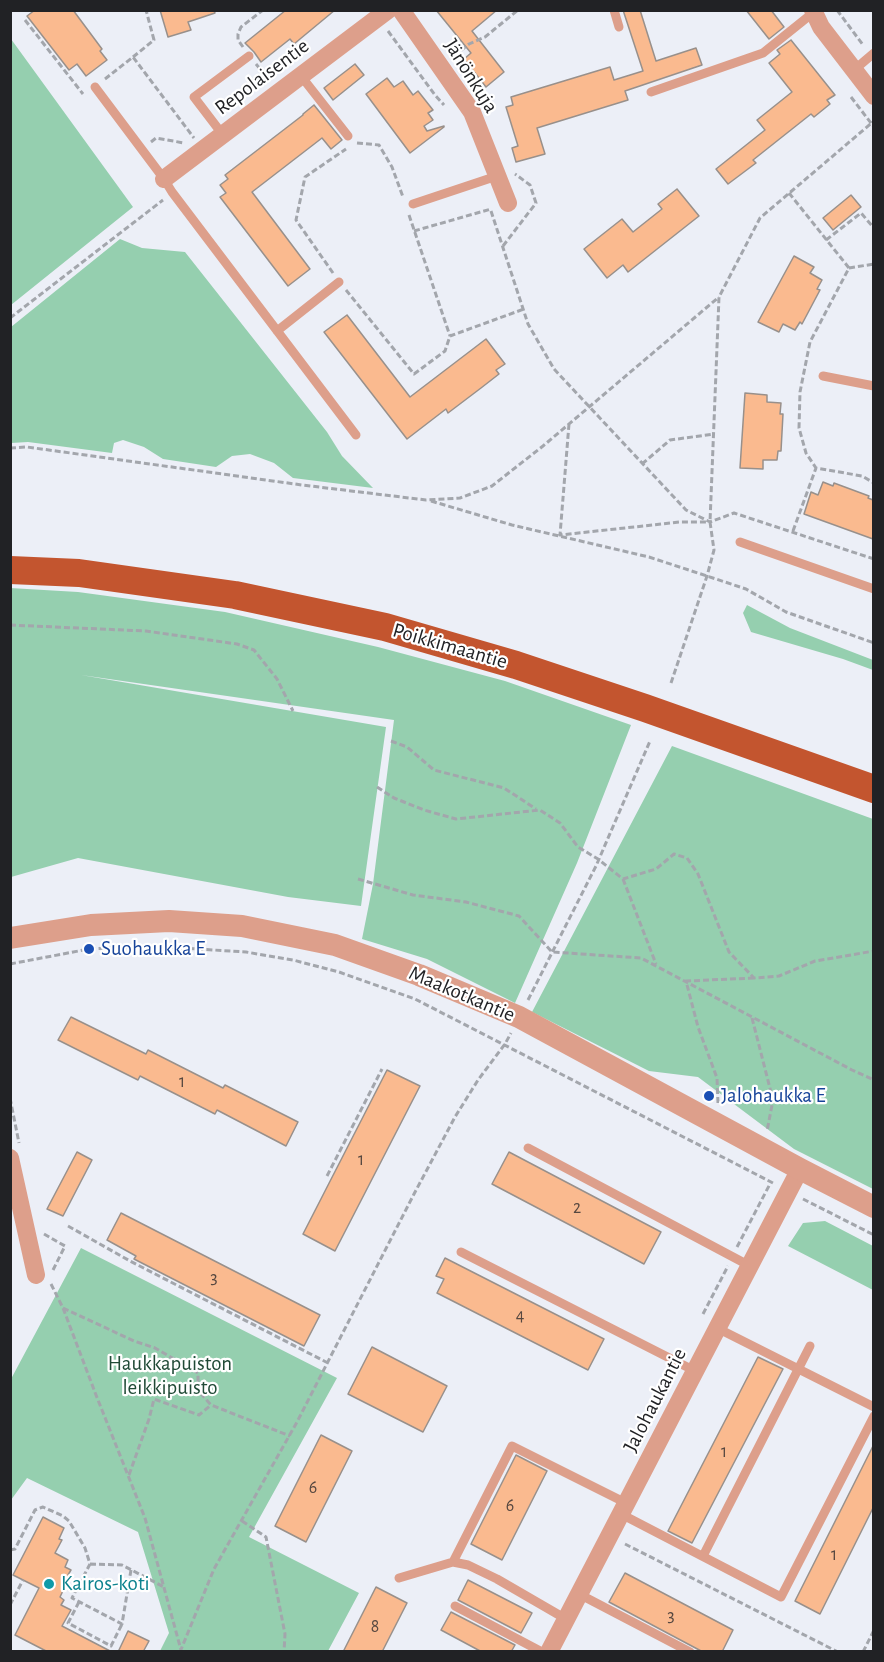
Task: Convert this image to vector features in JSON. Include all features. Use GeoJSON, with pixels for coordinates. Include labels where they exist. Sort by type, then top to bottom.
{"type":"FeatureCollection","features":[{"type":"Feature","properties":{"kind":"main road","name":"Poikkimaantie"},"geometry":{"type":"LineString","coordinates":[[10,570],[79,573],[235,595],[385,627],[516,665],[873,789]]}},
{"type":"Feature","properties":{"kind":"street","name":"Repolaisentie"},"geometry":{"type":"LineString","coordinates":[[164,179],[388,10]]}},
{"type":"Feature","properties":{"kind":"street","name":"Jänönkuja"},"geometry":{"type":"LineString","coordinates":[[401,10],[472,112],[489,179],[499,206]]}},
{"type":"Feature","properties":{"kind":"street"},"geometry":{"type":"LineString","coordinates":[[814,11],[821,27],[873,96]]}},
{"type":"Feature","properties":{"kind":"street","name":"Maakotkantie"},"geometry":{"type":"LineString","coordinates":[[10,938],[91,925],[169,921],[242,926],[334,945],[420,975],[519,1017],[873,1207]]}},
{"type":"Feature","properties":{"kind":"street"},"geometry":{"type":"LineString","coordinates":[[10,1158],[36,1275]]}},
{"type":"Feature","properties":{"kind":"street","name":"Jalohaukantie"},"geometry":{"type":"LineString","coordinates":[[549,1652],[800,1169]]}},
{"type":"Feature","properties":{"kind":"lane"},"geometry":{"type":"LineString","coordinates":[[614,10],[620,27]]}},
{"type":"Feature","properties":{"kind":"lane"},"geometry":{"type":"LineString","coordinates":[[651,92],[763,53],[814,11]]}},
{"type":"Feature","properties":{"kind":"lane"},"geometry":{"type":"LineString","coordinates":[[854,70],[872,54]]}},
{"type":"Feature","properties":{"kind":"lane"},"geometry":{"type":"LineString","coordinates":[[223,135],[194,97],[249,56]]}},
{"type":"Feature","properties":{"kind":"lane"},"geometry":{"type":"LineString","coordinates":[[301,76],[351,140]]}},
{"type":"Feature","properties":{"kind":"lane"},"geometry":{"type":"LineString","coordinates":[[95,87],[356,435]]}},
{"type":"Feature","properties":{"kind":"lane"},"geometry":{"type":"LineString","coordinates":[[409,204],[489,179]]}},
{"type":"Feature","properties":{"kind":"lane"},"geometry":{"type":"LineString","coordinates":[[277,331],[339,282]]}},
{"type":"Feature","properties":{"kind":"lane"},"geometry":{"type":"LineString","coordinates":[[824,376],[873,386]]}},
{"type":"Feature","properties":{"kind":"lane"},"geometry":{"type":"LineString","coordinates":[[740,542],[873,589]]}},
{"type":"Feature","properties":{"kind":"lane"},"geometry":{"type":"LineString","coordinates":[[528,1148],[750,1266]]}},
{"type":"Feature","properties":{"kind":"lane"},"geometry":{"type":"LineString","coordinates":[[461,1252],[695,1371]]}},
{"type":"Feature","properties":{"kind":"lane"},"geometry":{"type":"LineString","coordinates":[[717,1328],[873,1407]]}},
{"type":"Feature","properties":{"kind":"lane"},"geometry":{"type":"LineString","coordinates":[[703,1556],[810,1346]]}},
{"type":"Feature","properties":{"kind":"lane"},"geometry":{"type":"LineString","coordinates":[[453,1562],[512,1446],[703,1556],[781,1597],[873,1416]]}},
{"type":"Feature","properties":{"kind":"lane"},"geometry":{"type":"LineString","coordinates":[[399,1578],[453,1562],[468,1565],[566,1619]]}},
{"type":"Feature","properties":{"kind":"lane"},"geometry":{"type":"LineString","coordinates":[[579,1594],[690,1652]]}},
{"type":"Feature","properties":{"kind":"lane"},"geometry":{"type":"LineString","coordinates":[[455,1606],[542,1652]]}},
{"type":"Feature","properties":{"kind":"path"},"geometry":{"type":"LineString","coordinates":[[25,20],[84,95],[154,40],[146,10]]}},
{"type":"Feature","properties":{"kind":"path"},"geometry":{"type":"LineString","coordinates":[[451,59],[469,44],[485,37],[518,10]]}},
{"type":"Feature","properties":{"kind":"path"},"geometry":{"type":"LineString","coordinates":[[837,10],[872,54]]}},
{"type":"Feature","properties":{"kind":"path"},"geometry":{"type":"LineString","coordinates":[[389,31],[435,95],[448,109]]}},
{"type":"Feature","properties":{"kind":"path"},"geometry":{"type":"LineString","coordinates":[[133,57],[197,141]]}},
{"type":"Feature","properties":{"kind":"path"},"geometry":{"type":"LineString","coordinates":[[426,500],[460,498],[492,486],[719,297],[760,218],[873,121]]}},
{"type":"Feature","properties":{"kind":"path"},"geometry":{"type":"LineString","coordinates":[[351,140],[379,145],[409,204]]}},
{"type":"Feature","properties":{"kind":"path"},"geometry":{"type":"LineString","coordinates":[[346,149],[304,177],[296,220],[339,282],[414,374],[445,351],[450,336],[408,214]]}},
{"type":"Feature","properties":{"kind":"path"},"geometry":{"type":"LineString","coordinates":[[489,179],[499,206],[503,246],[528,324],[554,369],[686,510],[710,522]]}},
{"type":"Feature","properties":{"kind":"path"},"geometry":{"type":"LineString","coordinates":[[789,193],[849,268]]}},
{"type":"Feature","properties":{"kind":"path"},"geometry":{"type":"LineString","coordinates":[[10,318],[163,200]]}},
{"type":"Feature","properties":{"kind":"path"},"geometry":{"type":"LineString","coordinates":[[414,231],[499,206]]}},
{"type":"Feature","properties":{"kind":"path"},"geometry":{"type":"LineString","coordinates":[[826,240],[861,213],[873,228]]}},
{"type":"Feature","properties":{"kind":"path"},"geometry":{"type":"LineString","coordinates":[[503,246],[517,229]]}},
{"type":"Feature","properties":{"kind":"path"},"geometry":{"type":"LineString","coordinates":[[849,268],[873,264]]}},
{"type":"Feature","properties":{"kind":"path"},"geometry":{"type":"LineString","coordinates":[[849,268],[810,342],[800,392],[799,428],[806,453],[816,468],[862,476],[873,483]]}},
{"type":"Feature","properties":{"kind":"path"},"geometry":{"type":"LineString","coordinates":[[671,684],[714,550],[710,522],[719,297]]}},
{"type":"Feature","properties":{"kind":"path"},"geometry":{"type":"LineString","coordinates":[[450,336],[524,309]]}},
{"type":"Feature","properties":{"kind":"path"},"geometry":{"type":"LineString","coordinates":[[560,535],[569,424]]}},
{"type":"Feature","properties":{"kind":"path"},"geometry":{"type":"LineString","coordinates":[[642,464],[670,440],[714,434]]}},
{"type":"Feature","properties":{"kind":"path"},"geometry":{"type":"LineString","coordinates":[[10,448],[27,447],[426,500],[512,525],[649,557],[746,590],[786,612],[873,643]]}},
{"type":"Feature","properties":{"kind":"path"},"geometry":{"type":"LineString","coordinates":[[793,531],[816,468]]}},
{"type":"Feature","properties":{"kind":"path"},"geometry":{"type":"LineString","coordinates":[[560,535],[680,522],[710,522],[734,513],[873,558]]}},
{"type":"Feature","properties":{"kind":"path"},"geometry":{"type":"LineString","coordinates":[[10,625],[146,631],[237,644],[254,650],[277,680],[293,711]]}},
{"type":"Feature","properties":{"kind":"path"},"geometry":{"type":"LineString","coordinates":[[392,741],[407,747],[434,770],[504,788],[560,823],[578,847],[598,859],[623,879],[656,966]]}},
{"type":"Feature","properties":{"kind":"path"},"geometry":{"type":"LineString","coordinates":[[181,1651],[214,1569],[290,1436],[455,1117],[478,1080],[505,1044],[519,1017],[598,859],[650,741]]}},
{"type":"Feature","properties":{"kind":"path"},"geometry":{"type":"LineString","coordinates":[[377,788],[394,798],[424,810],[456,819],[538,810]]}},
{"type":"Feature","properties":{"kind":"path"},"geometry":{"type":"LineString","coordinates":[[623,879],[656,869],[675,854],[687,858],[698,874],[729,952],[754,978]]}},
{"type":"Feature","properties":{"kind":"path"},"geometry":{"type":"LineString","coordinates":[[358,879],[413,895],[466,902],[519,916],[552,952],[641,958],[852,1071],[873,1080]]}},
{"type":"Feature","properties":{"kind":"path"},"geometry":{"type":"LineString","coordinates":[[10,964],[90,949],[148,946],[246,952],[293,960],[350,976],[415,999],[873,1235]]}},
{"type":"Feature","properties":{"kind":"path"},"geometry":{"type":"LineString","coordinates":[[686,981],[779,975],[815,962],[873,951]]}},
{"type":"Feature","properties":{"kind":"path"},"geometry":{"type":"LineString","coordinates":[[686,981],[698,1027],[717,1078],[718,1103]]}},
{"type":"Feature","properties":{"kind":"path"},"geometry":{"type":"LineString","coordinates":[[752,1017],[773,1100],[766,1136]]}},
{"type":"Feature","properties":{"kind":"path"},"geometry":{"type":"LineString","coordinates":[[327,1176],[382,1069]]}},
{"type":"Feature","properties":{"kind":"path"},"geometry":{"type":"LineString","coordinates":[[68,1226],[130,1261],[328,1363]]}},
{"type":"Feature","properties":{"kind":"path"},"geometry":{"type":"LineString","coordinates":[[36,1275],[53,1286],[63,1308],[145,1518],[181,1651]]}},
{"type":"Feature","properties":{"kind":"path"},"geometry":{"type":"LineString","coordinates":[[63,1308],[134,1341],[155,1348],[198,1373],[198,1390],[212,1405],[290,1436]]}},
{"type":"Feature","properties":{"kind":"path"},"geometry":{"type":"LineString","coordinates":[[129,1477],[154,1399],[199,1415],[212,1405]]}},
{"type":"Feature","properties":{"kind":"path"},"geometry":{"type":"LineString","coordinates":[[10,1551],[15,1549],[35,1510],[43,1507],[63,1516],[69,1521],[85,1548],[90,1563],[72,1598],[122,1623]]}},
{"type":"Feature","properties":{"kind":"path"},"geometry":{"type":"LineString","coordinates":[[241,1521],[266,1537],[285,1634],[284,1652]]}},
{"type":"Feature","properties":{"kind":"path"},"geometry":{"type":"LineString","coordinates":[[621,1542],[838,1652]]}},
{"type":"Feature","properties":{"kind":"path"},"geometry":{"type":"LineString","coordinates":[[90,1563],[122,1566],[164,1587]]}},
{"type":"Feature","properties":{"kind":"path"},"geometry":{"type":"LineString","coordinates":[[79,1602],[68,1623],[111,1646],[122,1623],[131,1570]]}},
{"type":"Feature","properties":{"kind":"path"},"geometry":{"type":"LineString","coordinates":[[10,1605],[23,1580]]}},
{"type":"Feature","properties":{"kind":"path"},"geometry":{"type":"LineString","coordinates":[[863,1652],[873,1630]]}},
{"type":"Feature","properties":{"kind":"green space"},"geometry":{"type":"Polygon","coordinates":[[[11,39],[133,207],[10,305],[11,39]]]}},
{"type":"Feature","properties":{"kind":"green space"},"geometry":{"type":"Polygon","coordinates":[[[120,239],[142,248],[185,252],[327,432],[342,456],[373,488],[293,478],[274,463],[250,454],[232,456],[216,467],[163,459],[144,447],[123,440],[114,443],[112,453],[28,442],[11,443],[11,327],[120,239]]]}},
{"type":"Feature","properties":{"kind":"green space"},"geometry":{"type":"Polygon","coordinates":[[[10,588],[78,592],[225,612],[378,647],[505,681],[631,725],[577,863],[515,1003],[427,959],[362,939],[373,884],[394,720],[81,675],[386,727],[361,906],[288,897],[78,858],[11,877],[10,588]]]}},
{"type":"Feature","properties":{"kind":"green space"},"geometry":{"type":"Polygon","coordinates":[[[747,605],[790,628],[873,660],[873,670],[751,632],[743,613],[747,605]]]}},
{"type":"Feature","properties":{"kind":"green space"},"geometry":{"type":"Polygon","coordinates":[[[672,746],[873,819],[873,1189],[794,1149],[698,1077],[649,1071],[532,1012],[672,746]]]}},
{"type":"Feature","properties":{"kind":"green space"},"geometry":{"type":"Polygon","coordinates":[[[825,1221],[873,1246],[873,1290],[788,1246],[803,1223],[825,1221]]]}},
{"type":"Feature","properties":{"kind":"green space","name":"Haukkapuiston leikkipuisto"},"geometry":{"type":"Polygon","coordinates":[[[81,1248],[337,1378],[249,1537],[359,1593],[328,1651],[160,1651],[169,1633],[138,1532],[27,1478],[11,1500],[11,1379],[81,1248]]]}},
{"type":"Feature","properties":{"kind":"building"},"geometry":{"type":"Polygon","coordinates":[[[35,10],[73,10],[102,49],[100,51],[107,60],[86,76],[77,64],[69,70],[27,16],[35,10]]]}},
{"type":"Feature","properties":{"kind":"building"},"geometry":{"type":"Polygon","coordinates":[[[160,10],[214,10],[215,13],[188,22],[191,30],[168,37],[160,10]]]}},
{"type":"Feature","properties":{"kind":"building"},"geometry":{"type":"Polygon","coordinates":[[[286,10],[335,10],[294,44],[290,39],[261,62],[245,43],[286,10]]]}},
{"type":"Feature","properties":{"kind":"building"},"geometry":{"type":"Polygon","coordinates":[[[436,10],[497,10],[472,31],[504,72],[486,87],[464,59],[471,53],[436,10]]]}},
{"type":"Feature","properties":{"kind":"building"},"geometry":{"type":"Polygon","coordinates":[[[623,10],[640,10],[656,61],[696,48],[702,65],[625,91],[628,100],[537,128],[545,154],[516,162],[512,148],[518,146],[506,107],[513,105],[511,97],[610,67],[614,80],[643,71],[623,10]]]}},
{"type":"Feature","properties":{"kind":"building"},"geometry":{"type":"Polygon","coordinates":[[[746,10],[771,10],[784,27],[769,39],[746,10]]]}},
{"type":"Feature","properties":{"kind":"building"},"geometry":{"type":"Polygon","coordinates":[[[791,40],[835,95],[827,100],[830,104],[814,117],[811,114],[753,160],[756,163],[728,184],[716,169],[765,130],[757,120],[792,92],[769,63],[780,54],[777,50],[791,40]]]}},
{"type":"Feature","properties":{"kind":"building"},"geometry":{"type":"Polygon","coordinates":[[[355,64],[364,75],[333,100],[324,88],[355,64]]]}},
{"type":"Feature","properties":{"kind":"building"},"geometry":{"type":"Polygon","coordinates":[[[387,78],[394,87],[403,81],[413,95],[418,91],[433,110],[428,113],[433,120],[424,126],[427,131],[444,126],[410,153],[366,94],[387,78]]]}},
{"type":"Feature","properties":{"kind":"building"},"geometry":{"type":"Polygon","coordinates":[[[314,105],[342,140],[331,149],[322,138],[252,192],[310,269],[288,286],[220,197],[226,193],[220,185],[228,179],[225,175],[314,105]]]}},
{"type":"Feature","properties":{"kind":"building"},"geometry":{"type":"Polygon","coordinates":[[[677,189],[699,216],[628,272],[623,265],[607,278],[584,249],[622,219],[633,232],[662,209],[658,204],[677,189]]]}},
{"type":"Feature","properties":{"kind":"building"},"geometry":{"type":"Polygon","coordinates":[[[851,195],[861,207],[833,230],[823,218],[851,195]]]}},
{"type":"Feature","properties":{"kind":"building"},"geometry":{"type":"Polygon","coordinates":[[[794,256],[814,267],[810,273],[822,280],[817,289],[820,290],[802,324],[800,322],[795,330],[783,324],[779,332],[758,322],[794,256]]]}},
{"type":"Feature","properties":{"kind":"building"},"geometry":{"type":"Polygon","coordinates":[[[347,315],[410,397],[486,339],[505,364],[496,370],[499,374],[481,388],[448,413],[446,409],[407,439],[324,332],[347,315]]]}},
{"type":"Feature","properties":{"kind":"building"},"geometry":{"type":"Polygon","coordinates":[[[745,393],[767,395],[767,402],[781,403],[780,414],[783,414],[781,451],[778,451],[777,460],[763,460],[763,469],[740,468],[745,393]]]}},
{"type":"Feature","properties":{"kind":"building"},"geometry":{"type":"Polygon","coordinates":[[[823,482],[833,486],[834,483],[869,496],[868,498],[873,500],[873,539],[804,514],[811,492],[818,495],[823,482]]]}},
{"type":"Feature","properties":{"kind":"building"},"geometry":{"type":"Polygon","coordinates":[[[71,1017],[146,1054],[148,1050],[223,1088],[225,1085],[298,1122],[286,1146],[217,1110],[215,1114],[140,1076],[138,1080],[58,1040],[71,1017]]]}},
{"type":"Feature","properties":{"kind":"building"},"geometry":{"type":"Polygon","coordinates":[[[387,1070],[420,1086],[335,1251],[303,1234],[387,1070]]]}},
{"type":"Feature","properties":{"kind":"building"},"geometry":{"type":"Polygon","coordinates":[[[77,1152],[92,1160],[63,1216],[47,1209],[77,1152]]]}},
{"type":"Feature","properties":{"kind":"building"},"geometry":{"type":"Polygon","coordinates":[[[509,1152],[661,1232],[644,1264],[492,1184],[509,1152]]]}},
{"type":"Feature","properties":{"kind":"building"},"geometry":{"type":"Polygon","coordinates":[[[121,1213],[320,1315],[304,1346],[134,1259],[136,1256],[107,1240],[121,1213]]]}},
{"type":"Feature","properties":{"kind":"building"},"geometry":{"type":"Polygon","coordinates":[[[445,1258],[604,1339],[588,1370],[437,1293],[444,1279],[436,1276],[445,1258]]]}},
{"type":"Feature","properties":{"kind":"building"},"geometry":{"type":"Polygon","coordinates":[[[372,1347],[447,1386],[423,1432],[348,1394],[372,1347]]]}},
{"type":"Feature","properties":{"kind":"building"},"geometry":{"type":"Polygon","coordinates":[[[758,1357],[783,1369],[692,1543],[668,1531],[758,1357]]]}},
{"type":"Feature","properties":{"kind":"building"},"geometry":{"type":"Polygon","coordinates":[[[321,1435],[352,1451],[306,1542],[275,1526],[321,1435]]]}},
{"type":"Feature","properties":{"kind":"building"},"geometry":{"type":"Polygon","coordinates":[[[873,1446],[873,1508],[820,1614],[795,1601],[873,1446]]]}},
{"type":"Feature","properties":{"kind":"building"},"geometry":{"type":"Polygon","coordinates":[[[516,1455],[547,1471],[502,1560],[471,1544],[516,1455]]]}},
{"type":"Feature","properties":{"kind":"building","name":"Kairos-koti"},"geometry":{"type":"Polygon","coordinates":[[[43,1517],[64,1528],[59,1539],[62,1540],[55,1553],[68,1560],[65,1567],[71,1570],[60,1597],[64,1600],[61,1605],[71,1610],[62,1626],[112,1652],[48,1652],[15,1635],[39,1588],[13,1575],[43,1517]]]}},
{"type":"Feature","properties":{"kind":"building"},"geometry":{"type":"Polygon","coordinates":[[[625,1573],[733,1630],[722,1652],[703,1652],[609,1602],[625,1573]]]}},
{"type":"Feature","properties":{"kind":"building"},"geometry":{"type":"Polygon","coordinates":[[[468,1580],[532,1613],[521,1633],[458,1600],[468,1580]]]}},
{"type":"Feature","properties":{"kind":"building"},"geometry":{"type":"Polygon","coordinates":[[[376,1587],[407,1603],[382,1652],[343,1652],[376,1587]]]}},
{"type":"Feature","properties":{"kind":"building"},"geometry":{"type":"Polygon","coordinates":[[[451,1612],[515,1645],[511,1652],[482,1652],[441,1630],[451,1612]]]}},
{"type":"Feature","properties":{"kind":"building","name":"Kairos-koti"},"geometry":{"type":"Polygon","coordinates":[[[128,1631],[149,1641],[143,1652],[118,1652],[128,1631]]]}},
{"type":"Feature","properties":{"kind":"place","name":"Suohaukka E"},"geometry":{"type":"Point","coordinates":[89,949]}},
{"type":"Feature","properties":{"kind":"place","name":"Jalohaukka E"},"geometry":{"type":"Point","coordinates":[709,1096]}},
{"type":"Feature","properties":{"kind":"place","name":"Kairos-koti"},"geometry":{"type":"Point","coordinates":[49,1584]}}]}
